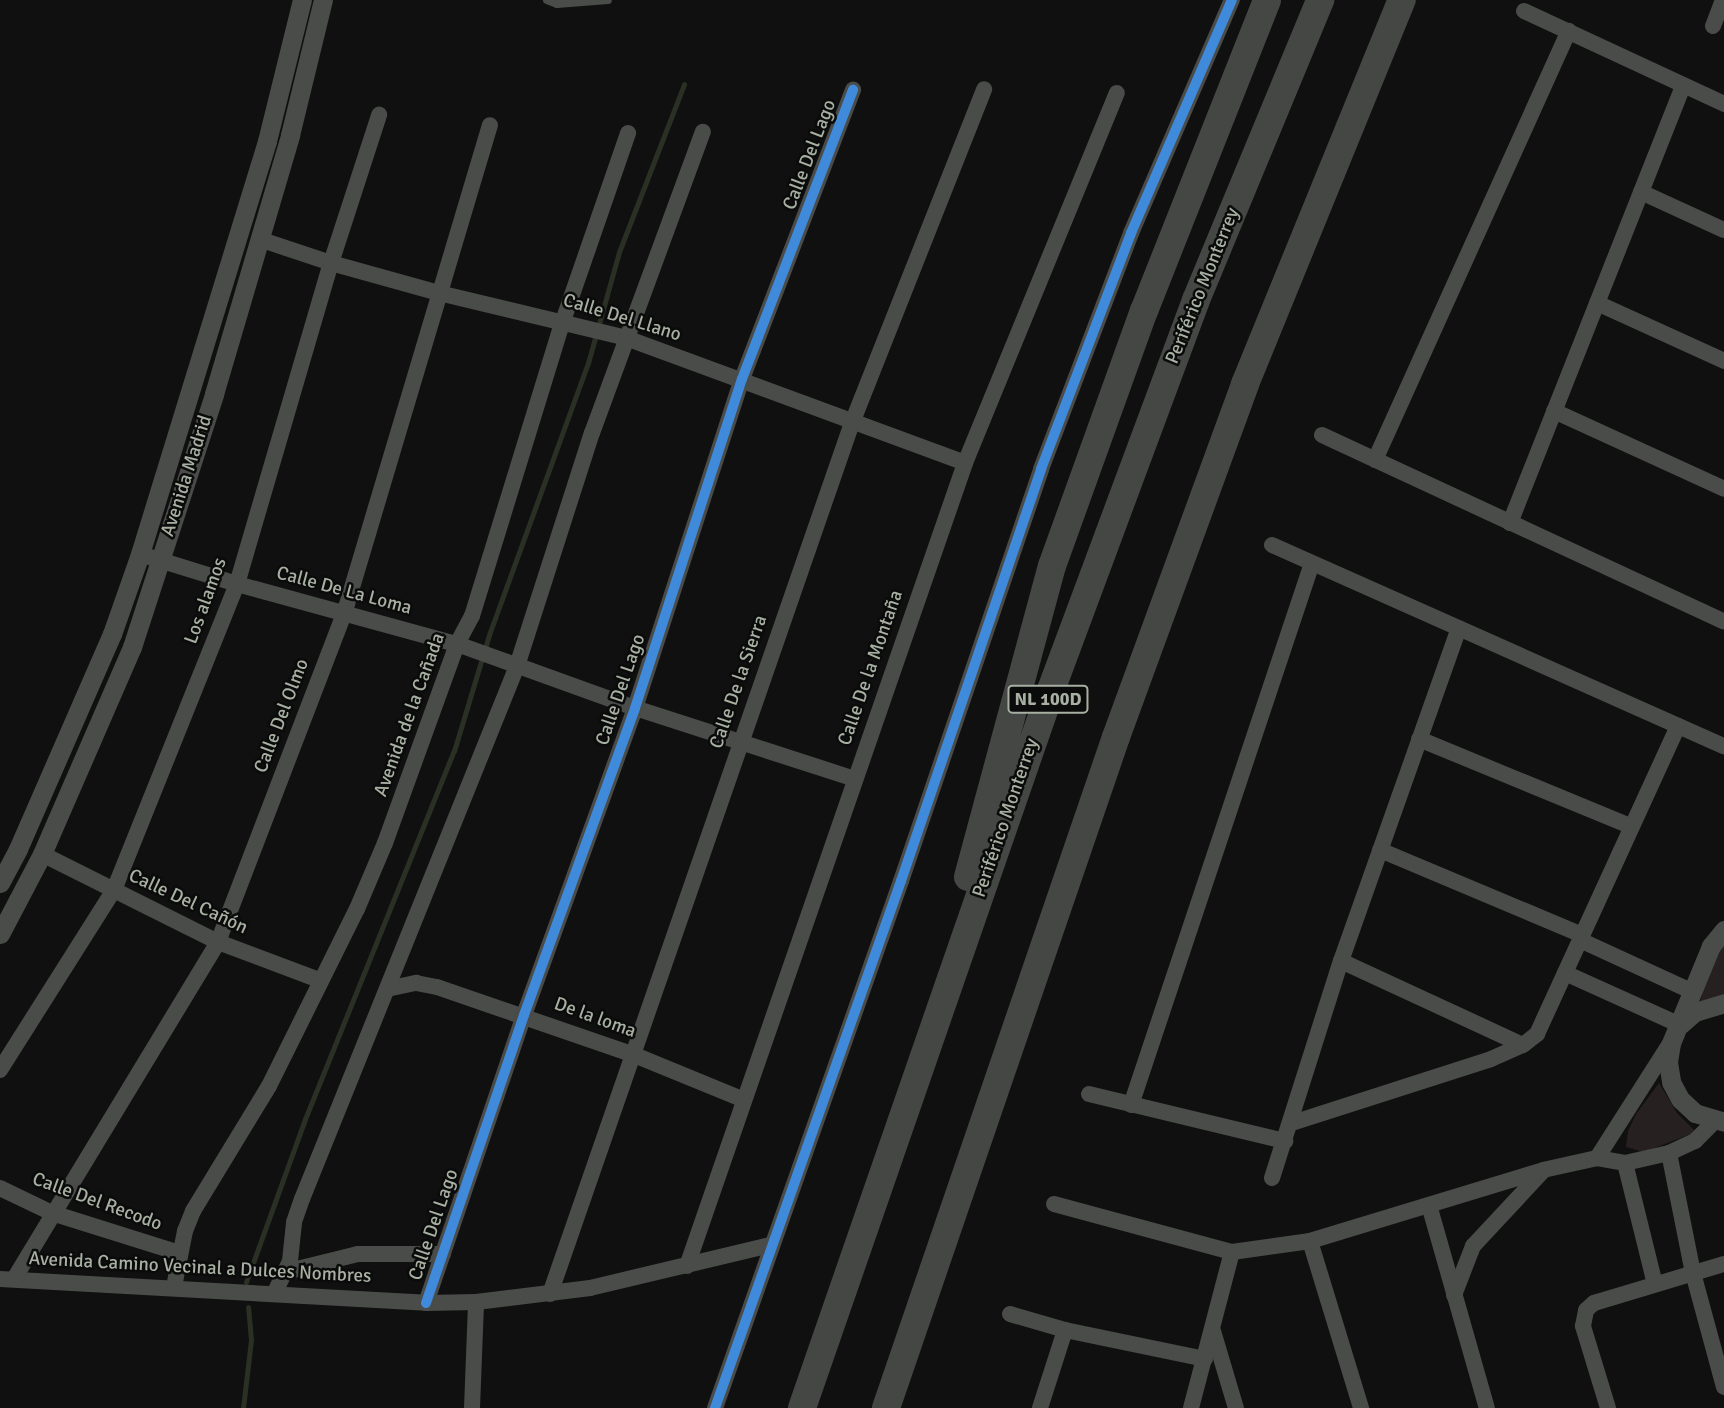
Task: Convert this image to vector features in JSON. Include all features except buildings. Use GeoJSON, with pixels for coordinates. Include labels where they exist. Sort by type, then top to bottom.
{"type":"FeatureCollection","features":[{"type":"Feature","properties":{"kind":"highway"},"geometry":{"type":"LineString","coordinates":[[960,948],[963,900],[1016,692],[1052,566],[1144,311],[1268,0]]}},
{"type":"Feature","properties":{"kind":"highway","name":"Periférico Monterrey"},"geometry":{"type":"LineString","coordinates":[[802,1408],[1051,690],[1196,300],[1320,0]]}},
{"type":"Feature","properties":{"kind":"highway"},"geometry":{"type":"LineString","coordinates":[[886,1408],[1116,737],[1240,397],[1317,200],[1402,0]]}},
{"type":"Feature","properties":{"kind":"street","name":"Avenida Madrid"},"geometry":{"type":"LineString","coordinates":[[0,883],[18,849],[112,635],[140,554],[267,141],[302,0]]}},
{"type":"Feature","properties":{"kind":"street","name":"Avenida Madrid"},"geometry":{"type":"LineString","coordinates":[[0,933],[41,854],[132,647],[260,239],[323,0]]}},
{"type":"Feature","properties":{"kind":"street"},"geometry":{"type":"LineString","coordinates":[[715,1408],[770,1245],[901,881],[1041,470],[1131,233],[1232,0]]}},
{"type":"Feature","properties":{"kind":"street"},"geometry":{"type":"LineString","coordinates":[[1713,26],[1723,0]]}},
{"type":"Feature","properties":{"kind":"street"},"geometry":{"type":"LineString","coordinates":[[1524,11],[1724,104]]}},
{"type":"Feature","properties":{"kind":"street"},"geometry":{"type":"LineString","coordinates":[[1375,460],[1569,31]]}},
{"type":"Feature","properties":{"kind":"street"},"geometry":{"type":"LineString","coordinates":[[1510,523],[1683,85]]}},
{"type":"Feature","properties":{"kind":"street","name":"Calle De la Sierra"},"geometry":{"type":"LineString","coordinates":[[550,1294],[852,423],[984,89]]}},
{"type":"Feature","properties":{"kind":"street","name":"Calle Del Lago"},"geometry":{"type":"LineString","coordinates":[[426,1303],[524,1015],[635,708],[742,379],[853,90]]}},
{"type":"Feature","properties":{"kind":"street","name":"Calle De la Montaña"},"geometry":{"type":"LineString","coordinates":[[687,1266],[965,463],[1117,93]]}},
{"type":"Feature","properties":{"kind":"street","name":"Los alamos"},"geometry":{"type":"LineString","coordinates":[[0,1070],[114,890],[237,584],[331,263],[379,116]]}},
{"type":"Feature","properties":{"kind":"street","name":"Calle Del Olmo"},"geometry":{"type":"LineString","coordinates":[[7,1279],[52,1213],[218,942],[345,611],[490,125]]}},
{"type":"Feature","properties":{"kind":"street"},"geometry":{"type":"LineString","coordinates":[[275,1292],[290,1261],[295,1222],[302,1199],[387,989],[512,664],[565,513],[621,336],[704,132]]}},
{"type":"Feature","properties":{"kind":"street","name":"Avenida de la Cañada"},"geometry":{"type":"LineString","coordinates":[[174,1287],[180,1254],[193,1211],[269,1086],[371,878],[463,646],[563,321],[628,133]]}},
{"type":"Feature","properties":{"kind":"street"},"geometry":{"type":"LineString","coordinates":[[1641,192],[1724,230]]}},
{"type":"Feature","properties":{"kind":"street","name":"Calle Del Llano"},"geometry":{"type":"LineString","coordinates":[[260,239],[331,263],[439,293],[621,336],[965,463]]}},
{"type":"Feature","properties":{"kind":"street"},"geometry":{"type":"LineString","coordinates":[[1597,303],[1724,361]]}},
{"type":"Feature","properties":{"kind":"street"},"geometry":{"type":"LineString","coordinates":[[1554,411],[1724,489]]}},
{"type":"Feature","properties":{"kind":"street"},"geometry":{"type":"LineString","coordinates":[[1322,435],[1724,622]]}},
{"type":"Feature","properties":{"kind":"street"},"geometry":{"type":"LineString","coordinates":[[1272,545],[1724,746]]}},
{"type":"Feature","properties":{"kind":"street","name":"Calle De La Loma"},"geometry":{"type":"LineString","coordinates":[[140,554],[237,584],[345,611],[463,646],[635,708],[855,779]]}},
{"type":"Feature","properties":{"kind":"street"},"geometry":{"type":"LineString","coordinates":[[1131,1105],[1312,563]]}},
{"type":"Feature","properties":{"kind":"street"},"geometry":{"type":"LineString","coordinates":[[1272,1178],[1292,1123],[1341,961],[1459,628]]}},
{"type":"Feature","properties":{"kind":"street"},"geometry":{"type":"LineString","coordinates":[[1292,1123],[1491,1059],[1523,1045],[1537,1034],[1678,726]]}},
{"type":"Feature","properties":{"kind":"street"},"geometry":{"type":"LineString","coordinates":[[1419,739],[1632,827]]}},
{"type":"Feature","properties":{"kind":"street"},"geometry":{"type":"LineString","coordinates":[[1380,850],[1581,937],[1693,992]]}},
{"type":"Feature","properties":{"kind":"street","name":"Calle Del Cañón"},"geometry":{"type":"LineString","coordinates":[[41,854],[218,942],[319,980]]}},
{"type":"Feature","properties":{"kind":"street"},"geometry":{"type":"LineString","coordinates":[[1597,1158],[1671,1043],[1711,946],[1724,930]]}},
{"type":"Feature","properties":{"kind":"street"},"geometry":{"type":"LineString","coordinates":[[1341,961],[1523,1045]]}},
{"type":"Feature","properties":{"kind":"street"},"geometry":{"type":"LineString","coordinates":[[1565,973],[1680,1025]]}},
{"type":"Feature","properties":{"kind":"street","name":"De la loma"},"geometry":{"type":"LineString","coordinates":[[387,989],[416,983],[524,1015],[632,1054],[744,1100]]}},
{"type":"Feature","properties":{"kind":"street"},"geometry":{"type":"LineString","coordinates":[[1680,1025],[1695,1012],[1724,1003]]}},
{"type":"Feature","properties":{"kind":"street"},"geometry":{"type":"LineString","coordinates":[[1671,1043],[1668,1062],[1671,1082],[1680,1099],[1695,1113],[1720,1121]]}},
{"type":"Feature","properties":{"kind":"street"},"geometry":{"type":"LineString","coordinates":[[1089,1094],[1285,1141]]}},
{"type":"Feature","properties":{"kind":"street"},"geometry":{"type":"LineString","coordinates":[[1054,1204],[1232,1252],[1310,1241],[1543,1170],[1597,1158],[1625,1163],[1669,1153],[1695,1141],[1720,1121]]}},
{"type":"Feature","properties":{"kind":"street"},"geometry":{"type":"LineString","coordinates":[[1669,1153],[1693,1273],[1724,1387]]}},
{"type":"Feature","properties":{"kind":"street"},"geometry":{"type":"LineString","coordinates":[[1625,1163],[1655,1284]]}},
{"type":"Feature","properties":{"kind":"street"},"geometry":{"type":"LineString","coordinates":[[1454,1295],[1474,1247],[1500,1214],[1543,1170]]}},
{"type":"Feature","properties":{"kind":"street","name":"Calle Del Recodo"},"geometry":{"type":"LineString","coordinates":[[0,1188],[52,1213],[180,1254]]}},
{"type":"Feature","properties":{"kind":"street"},"geometry":{"type":"LineString","coordinates":[[1429,1205],[1486,1408]]}},
{"type":"Feature","properties":{"kind":"street"},"geometry":{"type":"LineString","coordinates":[[1310,1241],[1361,1408]]}},
{"type":"Feature","properties":{"kind":"street","name":"Avenida Camino Vecinal a Dulces Nombres"},"geometry":{"type":"LineString","coordinates":[[7,1279],[275,1292],[426,1303],[476,1302],[550,1294],[687,1266],[770,1245]]}},
{"type":"Feature","properties":{"kind":"street"},"geometry":{"type":"LineString","coordinates":[[1191,1408],[1232,1252]]}},
{"type":"Feature","properties":{"kind":"street"},"geometry":{"type":"LineString","coordinates":[[285,1272],[358,1254],[443,1254]]}},
{"type":"Feature","properties":{"kind":"street"},"geometry":{"type":"LineString","coordinates":[[1608,1408],[1583,1315],[1594,1303],[1724,1264]]}},
{"type":"Feature","properties":{"kind":"street"},"geometry":{"type":"LineString","coordinates":[[472,1408],[476,1302]]}},
{"type":"Feature","properties":{"kind":"street"},"geometry":{"type":"LineString","coordinates":[[1010,1314],[1065,1330],[1205,1359]]}},
{"type":"Feature","properties":{"kind":"street"},"geometry":{"type":"LineString","coordinates":[[1040,1408],[1065,1330]]}},
{"type":"Feature","properties":{"kind":"street"},"geometry":{"type":"LineString","coordinates":[[1213,1331],[1236,1408]]}},
{"type":"Feature","properties":{"kind":"lane"},"geometry":{"type":"LineString","coordinates":[[547,0],[557,4],[608,0]]}},
{"type":"Feature","properties":{"kind":"shaded area"},"geometry":{"type":"Polygon","coordinates":[[[1719,947],[1724,947],[1724,997],[1700,1002],[1710,963],[1719,947]]]}},
{"type":"Feature","properties":{"kind":"shaded area"},"geometry":{"type":"Polygon","coordinates":[[[1659,1083],[1677,1113],[1696,1132],[1644,1152],[1626,1147],[1628,1131],[1636,1114],[1659,1083]]]}},
{"type":"Feature","properties":{"kind":"waterway"},"geometry":{"type":"LineString","coordinates":[[246,1282],[305,1119],[454,751],[490,632],[588,363],[619,252],[684,84]]}},
{"type":"Feature","properties":{"kind":"waterway"},"geometry":{"type":"LineString","coordinates":[[243,1408],[251,1340],[248,1307]]}},
{"type":"Feature","properties":{"kind":"cycle path"},"geometry":{"type":"LineString","coordinates":[[715,1408],[901,881],[1041,469],[1131,233],[1232,0]]}},
{"type":"Feature","properties":{"kind":"cycle path"},"geometry":{"type":"LineString","coordinates":[[426,1303],[524,1015],[635,708],[742,379],[853,90]]}}]}
